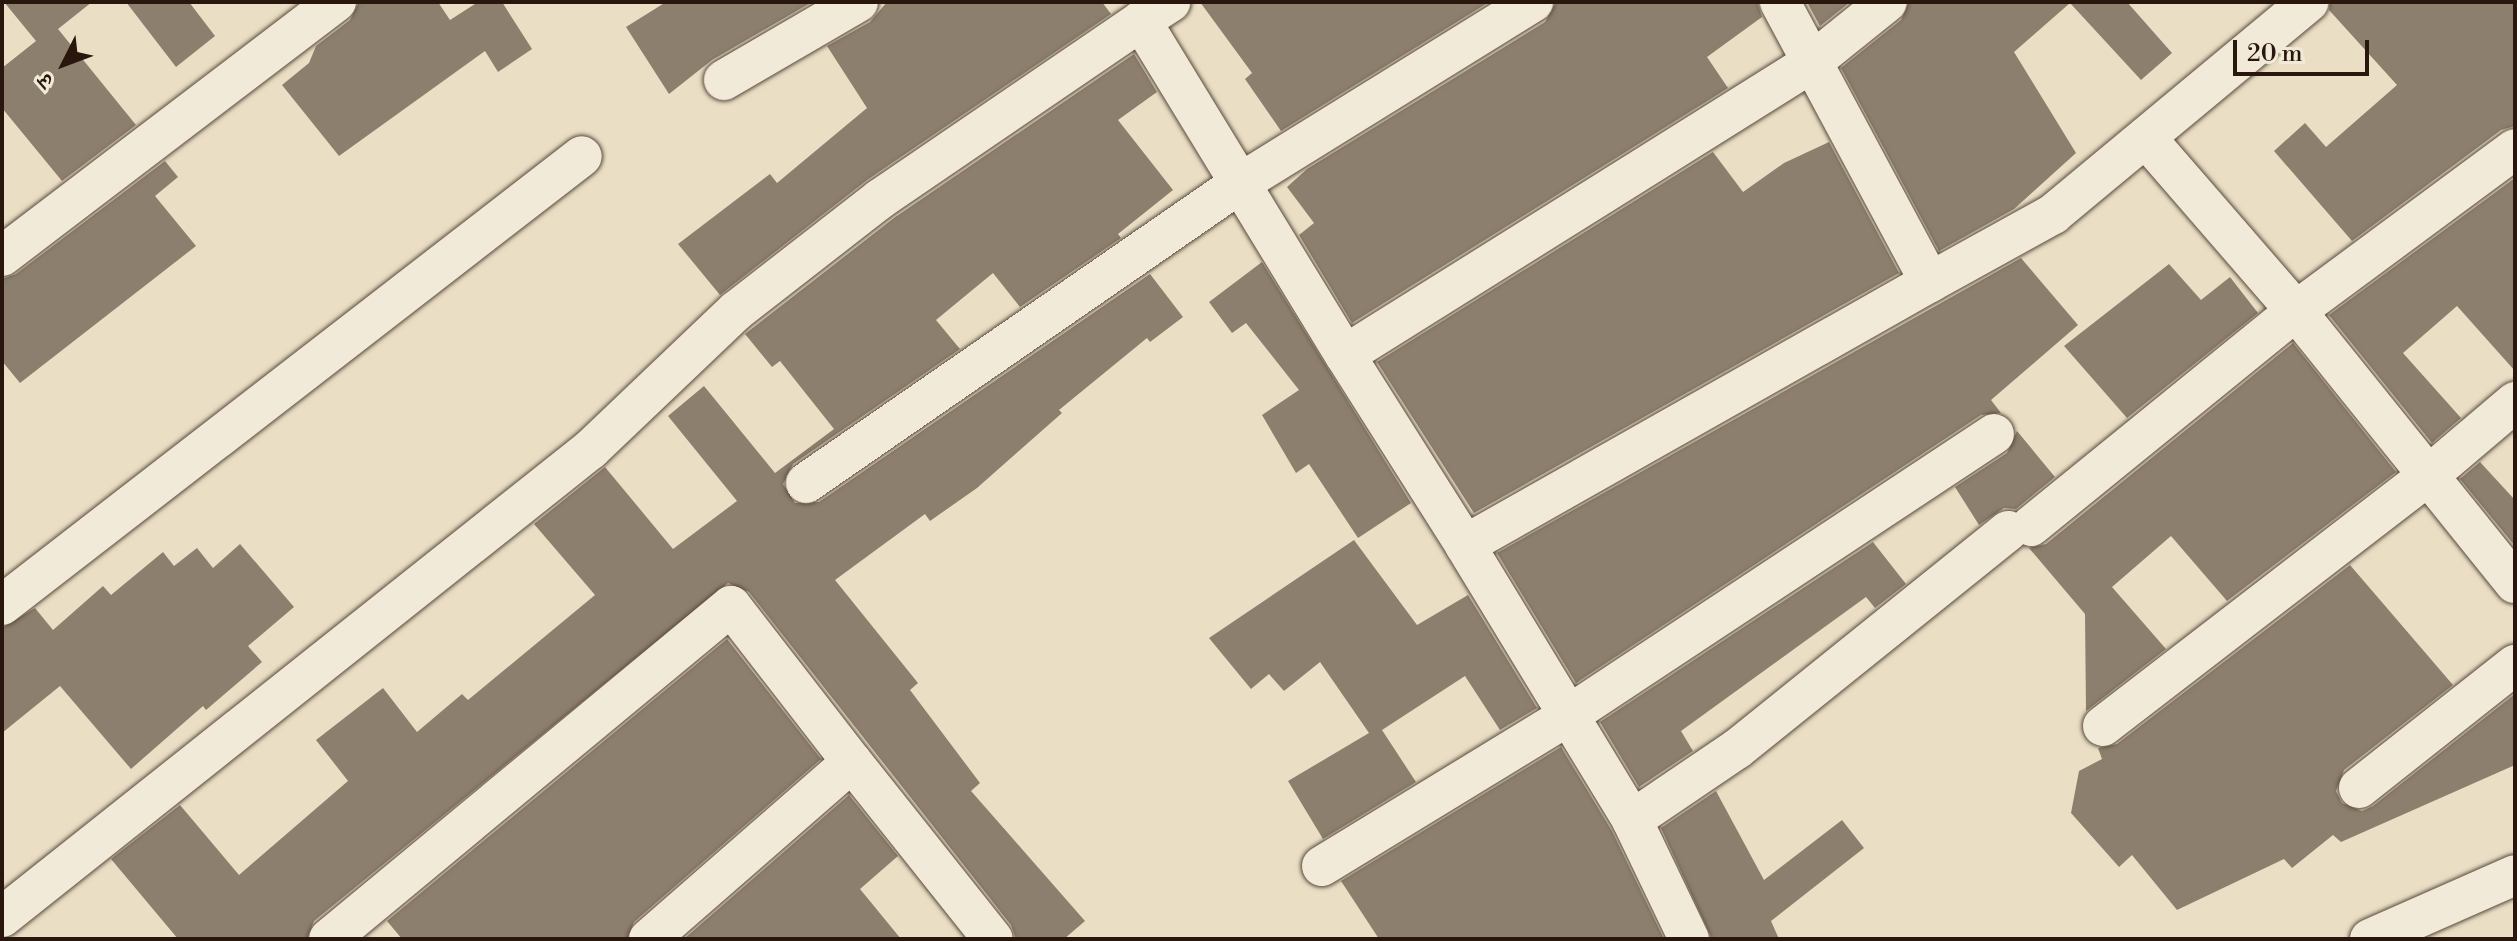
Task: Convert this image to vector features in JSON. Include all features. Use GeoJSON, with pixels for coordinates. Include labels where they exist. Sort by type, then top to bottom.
{"type":"FeatureCollection","features":[{"type":"Feature","properties":{"kind":"street"},"geometry":{"type":"LineString","coordinates":[[2,256],[336,2]]}},
{"type":"Feature","properties":{"kind":"street"},"geometry":{"type":"LineString","coordinates":[[724,80],[858,2]]}},
{"type":"Feature","properties":{"kind":"street"},"geometry":{"type":"LineString","coordinates":[[806,483],[1239,184],[1533,2]]}},
{"type":"Feature","properties":{"kind":"street"},"geometry":{"type":"LineString","coordinates":[[1780,2],[1930,282]]}},
{"type":"Feature","properties":{"kind":"street"},"geometry":{"type":"LineString","coordinates":[[1345,355],[1811,63],[1887,2]]}},
{"type":"Feature","properties":{"kind":"street"},"geometry":{"type":"LineString","coordinates":[[1465,545],[2053,214],[2308,2]]}},
{"type":"Feature","properties":{"kind":"street"},"geometry":{"type":"LineString","coordinates":[[2,917],[591,449],[736,311],[880,199],[1156,12],[1239,184],[1465,545],[1566,717],[1632,820],[1689,939]]}},
{"type":"Feature","properties":{"kind":"street"},"geometry":{"type":"LineString","coordinates":[[2146,138],[2296,311],[2515,583]]}},
{"type":"Feature","properties":{"kind":"street"},"geometry":{"type":"LineString","coordinates":[[1632,820],[1737,749],[2296,311],[2515,149]]}},
{"type":"Feature","properties":{"kind":"street"},"geometry":{"type":"LineString","coordinates":[[2,605],[582,156]]}},
{"type":"Feature","properties":{"kind":"street"},"geometry":{"type":"LineString","coordinates":[[2103,726],[2429,475],[2515,402]]}},
{"type":"Feature","properties":{"kind":"street"},"geometry":{"type":"LineString","coordinates":[[1322,866],[1566,717],[1994,434]]}},
{"type":"Feature","properties":{"kind":"street"},"geometry":{"type":"LineString","coordinates":[[329,939],[731,606],[993,939]]}},
{"type":"Feature","properties":{"kind":"street"},"geometry":{"type":"LineString","coordinates":[[2359,788],[2515,665]]}},
{"type":"Feature","properties":{"kind":"street"},"geometry":{"type":"LineString","coordinates":[[649,939],[852,762]]}},
{"type":"Feature","properties":{"kind":"street"},"geometry":{"type":"LineString","coordinates":[[2370,939],[2515,875]]}},
{"type":"Feature","properties":{"kind":"building"},"geometry":{"type":"Polygon","coordinates":[[[4,2],[92,2],[58,29],[136,125],[62,181],[2,108],[2,68],[36,41],[4,2]]]}},
{"type":"Feature","properties":{"kind":"building"},"geometry":{"type":"Polygon","coordinates":[[[126,2],[189,2],[215,36],[176,67],[126,2]]]}},
{"type":"Feature","properties":{"kind":"building"},"geometry":{"type":"Polygon","coordinates":[[[359,2],[438,2],[450,20],[478,2],[502,2],[532,49],[498,72],[485,51],[339,156],[282,85],[309,63],[316,46],[350,20],[359,2]]]}},
{"type":"Feature","properties":{"kind":"building"},"geometry":{"type":"Polygon","coordinates":[[[666,2],[812,2],[712,60],[669,94],[626,27],[666,2]]]}},
{"type":"Feature","properties":{"kind":"building"},"geometry":{"type":"Polygon","coordinates":[[[887,2],[1102,2],[1111,14],[867,180],[720,295],[678,244],[770,174],[777,183],[867,108],[827,46],[870,22],[887,2]]]}},
{"type":"Feature","properties":{"kind":"building"},"geometry":{"type":"Polygon","coordinates":[[[1200,2],[1489,2],[1281,131],[1245,79],[1252,73],[1200,2]]]}},
{"type":"Feature","properties":{"kind":"building"},"geometry":{"type":"Polygon","coordinates":[[[1556,2],[1757,2],[1762,17],[1707,57],[1728,88],[1352,323],[1299,235],[1314,223],[1287,187],[1307,169],[1545,22],[1556,2]]]}},
{"type":"Feature","properties":{"kind":"building"},"geometry":{"type":"Polygon","coordinates":[[[1807,2],[1850,2],[1820,26],[1807,2]]]}},
{"type":"Feature","properties":{"kind":"building"},"geometry":{"type":"Polygon","coordinates":[[[1909,2],[2127,2],[2172,53],[2141,80],[2070,3],[2014,52],[2076,153],[2014,209],[1939,251],[1841,68],[1901,20],[1909,2]]]}},
{"type":"Feature","properties":{"kind":"building"},"geometry":{"type":"Polygon","coordinates":[[[2330,2],[2515,2],[2515,126],[2501,130],[2352,241],[2274,151],[2305,123],[2326,147],[2397,85],[2329,10],[2330,2]]]}},
{"type":"Feature","properties":{"kind":"building"},"geometry":{"type":"Polygon","coordinates":[[[1134,54],[1157,92],[1118,120],[1173,190],[1118,234],[1121,238],[1020,307],[993,273],[936,320],[960,349],[793,464],[783,484],[795,503],[819,502],[1150,274],[1183,317],[1150,342],[1147,338],[1059,410],[1062,413],[977,488],[930,521],[925,514],[835,580],[918,683],[910,690],[980,783],[971,791],[1085,921],[1064,939],[1016,939],[1011,925],[749,592],[728,583],[314,921],[307,939],[178,939],[111,859],[180,805],[239,875],[348,781],[316,740],[383,688],[417,732],[462,694],[468,700],[595,595],[534,524],[605,467],[673,549],[737,501],[668,416],[704,386],[775,473],[834,429],[780,361],[772,367],[745,334],[894,218],[1134,54]]]}},
{"type":"Feature","properties":{"kind":"building"},"geometry":{"type":"Polygon","coordinates":[[[1829,142],[1899,273],[1474,513],[1377,362],[1713,152],[1743,192],[1784,163],[1829,142]]]}},
{"type":"Feature","properties":{"kind":"building"},"geometry":{"type":"Polygon","coordinates":[[[165,161],[178,177],[155,196],[196,246],[20,383],[2,361],[2,279],[16,274],[165,161]]]}},
{"type":"Feature","properties":{"kind":"building"},"geometry":{"type":"Polygon","coordinates":[[[2515,178],[2515,371],[2457,306],[2403,353],[2461,418],[2432,443],[2329,315],[2515,178]]]}},
{"type":"Feature","properties":{"kind":"building"},"geometry":{"type":"Polygon","coordinates":[[[2021,258],[2078,325],[1991,400],[2001,413],[1981,415],[1576,683],[1497,553],[2021,258]]]}},
{"type":"Feature","properties":{"kind":"building"},"geometry":{"type":"Polygon","coordinates":[[[1262,262],[1411,503],[1358,538],[1309,464],[1296,473],[1262,415],[1299,390],[1246,323],[1232,333],[1209,302],[1262,262]]]}},
{"type":"Feature","properties":{"kind":"building"},"geometry":{"type":"Polygon","coordinates":[[[2169,264],[2201,300],[2230,277],[2258,313],[2127,418],[2064,346],[2169,264]]]}},
{"type":"Feature","properties":{"kind":"building"},"geometry":{"type":"Polygon","coordinates":[[[2293,343],[2396,472],[2227,601],[2171,536],[2112,587],[2166,649],[2086,711],[2085,614],[2029,548],[2046,544],[2293,343]]]}},
{"type":"Feature","properties":{"kind":"building"},"geometry":{"type":"Polygon","coordinates":[[[2017,431],[2055,477],[2016,509],[2004,508],[1979,525],[1955,487],[2007,453],[2017,431]]]}},
{"type":"Feature","properties":{"kind":"building"},"geometry":{"type":"Polygon","coordinates":[[[2480,462],[2515,500],[2515,546],[2460,479],[2480,462]]]}},
{"type":"Feature","properties":{"kind":"building"},"geometry":{"type":"Polygon","coordinates":[[[1354,540],[1417,625],[1468,595],[1537,708],[1500,730],[1465,676],[1382,730],[1416,782],[1323,839],[1288,781],[1369,733],[1320,662],[1284,691],[1269,674],[1251,689],[1209,638],[1354,540]]]}},
{"type":"Feature","properties":{"kind":"building"},"geometry":{"type":"Polygon","coordinates":[[[1873,542],[1906,584],[1875,608],[1866,597],[1681,731],[1693,751],[1639,787],[1600,722],[1873,542]]]}},
{"type":"Feature","properties":{"kind":"building"},"geometry":{"type":"Polygon","coordinates":[[[240,544],[294,607],[248,646],[262,662],[206,710],[203,706],[131,769],[60,686],[2,733],[2,628],[35,608],[53,630],[103,586],[111,595],[163,552],[174,566],[197,548],[213,568],[240,544]]]}},
{"type":"Feature","properties":{"kind":"building"},"geometry":{"type":"Polygon","coordinates":[[[2350,565],[2453,685],[2344,770],[2336,791],[2342,803],[2362,811],[2373,806],[2515,694],[2515,765],[2341,842],[2333,835],[2292,868],[2284,859],[2177,910],[2132,855],[2119,867],[2071,813],[2079,771],[2102,759],[2098,748],[2117,744],[2350,565]]]}},
{"type":"Feature","properties":{"kind":"building"},"geometry":{"type":"Polygon","coordinates":[[[727,639],[821,759],[634,922],[627,939],[402,939],[387,921],[727,639]]]}},
{"type":"Feature","properties":{"kind":"building"},"geometry":{"type":"Polygon","coordinates":[[[1561,747],[1612,831],[1664,939],[1379,939],[1341,881],[1561,747]]]}},
{"type":"Feature","properties":{"kind":"building"},"geometry":{"type":"Polygon","coordinates":[[[1716,791],[1764,880],[1842,820],[1864,848],[1771,921],[1779,939],[1712,939],[1661,828],[1716,791]]]}},
{"type":"Feature","properties":{"kind":"building"},"geometry":{"type":"Polygon","coordinates":[[[849,795],[898,856],[860,889],[901,939],[684,939],[849,795]]]}}]}
